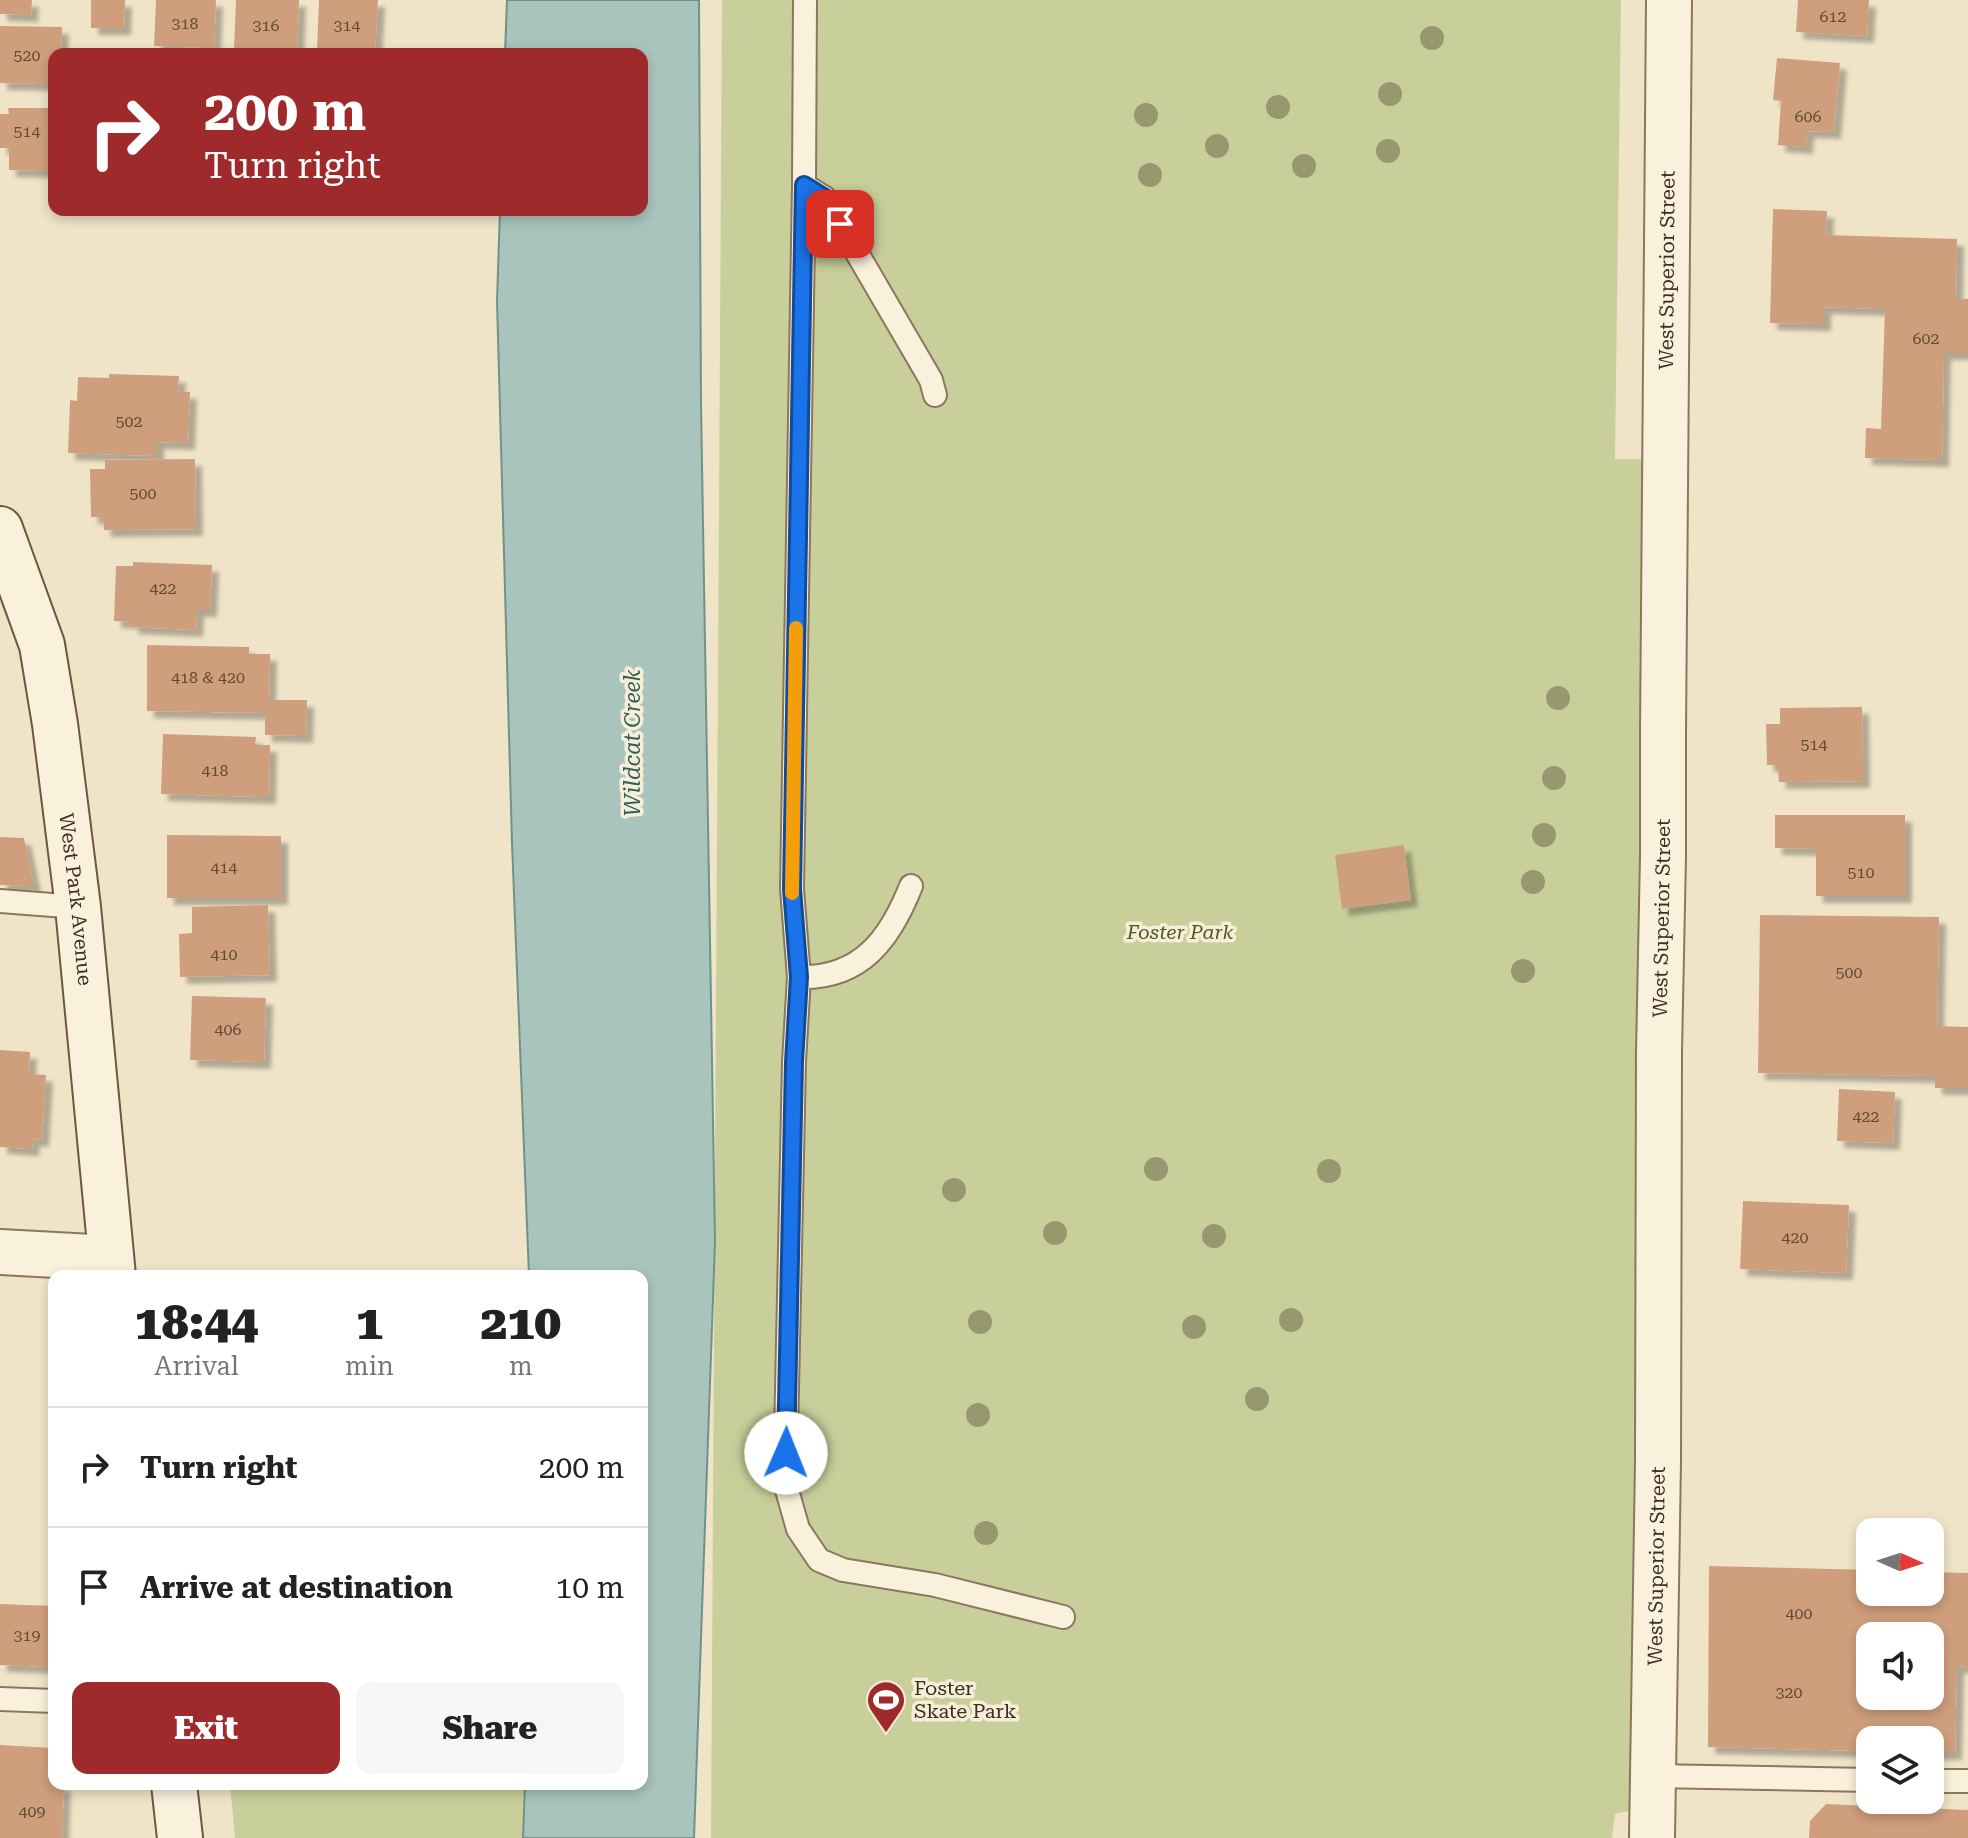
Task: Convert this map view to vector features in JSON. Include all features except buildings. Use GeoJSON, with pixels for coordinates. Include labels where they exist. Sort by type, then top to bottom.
{"type":"FeatureCollection","features":[{"type":"Feature","properties":{"kind":"street","name":"West Superior Street"},"geometry":{"type":"LineString","coordinates":[[1652,1838],[1669,0]]}},
{"type":"Feature","properties":{"kind":"street","name":"West Park Avenue"},"geometry":{"type":"LineString","coordinates":[[4,551],[42,645],[55,724],[78,907],[112,1267]]}},
{"type":"Feature","properties":{"kind":"street"},"geometry":{"type":"LineString","coordinates":[[0,1252],[112,1267]]}},
{"type":"Feature","properties":{"kind":"street"},"geometry":{"type":"LineString","coordinates":[[175,1790],[180,1838]]}},
{"type":"Feature","properties":{"kind":"lane"},"geometry":{"type":"LineString","coordinates":[[805,0],[792,889],[799,977],[794,1062],[785,1483],[798,1529],[819,1560],[843,1570],[935,1585],[1063,1617]]}},
{"type":"Feature","properties":{"kind":"lane"},"geometry":{"type":"LineString","coordinates":[[804,185],[825,198],[931,380],[935,395]]}},
{"type":"Feature","properties":{"kind":"lane"},"geometry":{"type":"LineString","coordinates":[[799,977],[821,978],[847,970],[869,955],[901,911],[911,886]]}},
{"type":"Feature","properties":{"kind":"lane"},"geometry":{"type":"LineString","coordinates":[[0,901],[78,907]]}},
{"type":"Feature","properties":{"kind":"lane"},"geometry":{"type":"LineString","coordinates":[[0,1699],[48,1701]]}},
{"type":"Feature","properties":{"kind":"lane"},"geometry":{"type":"LineString","coordinates":[[1652,1776],[1856,1780]]}},
{"type":"Feature","properties":{"kind":"lane"},"geometry":{"type":"LineString","coordinates":[[1944,1781],[1968,1781]]}},
{"type":"Feature","properties":{"kind":"green space","name":"Foster Park"},"geometry":{"type":"Polygon","coordinates":[[[722,0],[1621,0],[1615,459],[1647,459],[1640,1808],[1615,1814],[1612,1838],[711,1838],[722,0]]]}},
{"type":"Feature","properties":{"kind":"green space"},"geometry":{"type":"Polygon","coordinates":[[[231,1790],[525,1790],[523,1838],[235,1838],[231,1790]]]}},
{"type":"Feature","properties":{"kind":"water","name":"Wildcat Creek"},"geometry":{"type":"Polygon","coordinates":[[[507,0],[699,0],[701,404],[715,1241],[694,1838],[523,1838],[525,1790],[648,1790],[648,1270],[529,1270],[512,843],[497,301],[500,216],[648,216],[648,48],[505,48],[507,0]]]}},
{"type":"Feature","properties":{"kind":"slow traffic"},"geometry":{"type":"LineString","coordinates":[[792,893],[796,628]]}},
{"type":"Feature","properties":{"kind":"place","name":"Foster Skate Park"},"geometry":{"type":"Point","coordinates":[886,1734]}},
{"type":"Feature","properties":{"kind":"route"},"geometry":{"type":"LineString","coordinates":[[786,1453],[794,1062],[799,977],[792,889],[804,185],[825,198],[840,224]]}}]}
